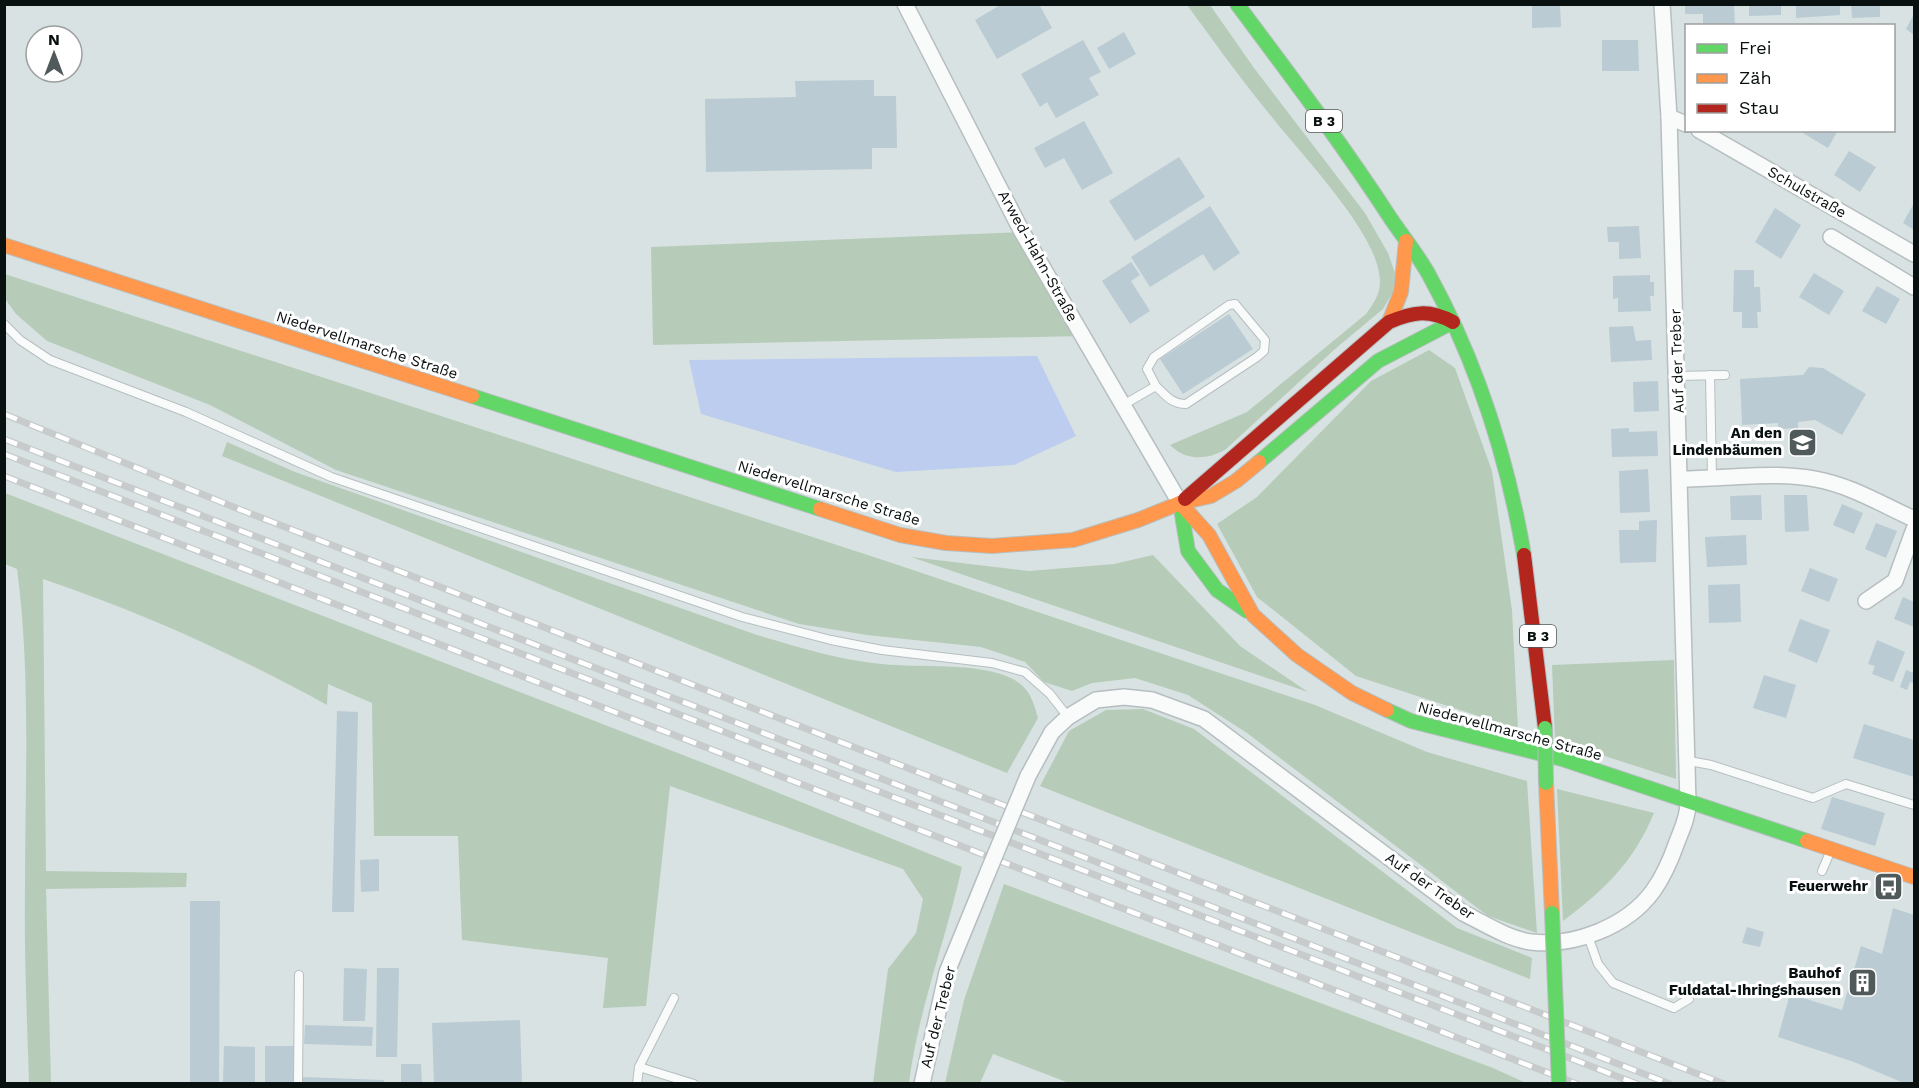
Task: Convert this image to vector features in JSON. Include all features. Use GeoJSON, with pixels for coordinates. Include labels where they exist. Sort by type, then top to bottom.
{"type":"FeatureCollection","features":[{"type":"Feature","properties":{"kind":"main road","name":"B 3"},"geometry":{"type":"LineString","coordinates":[[1237,4],[1359,168],[1428,273],[1486,401],[1505,463],[1525,545],[1539,641],[1545,728],[1559,1083]]}},
{"type":"Feature","properties":{"kind":"main road"},"geometry":{"type":"LineString","coordinates":[[1389,322],[1400,302],[1405,280],[1406,241]]}},
{"type":"Feature","properties":{"kind":"main road","name":"Niedervellmarsche Straße"},"geometry":{"type":"LineString","coordinates":[[4,245],[900,535],[946,543],[992,546],[1073,540],[1138,520],[1180,503],[1209,535],[1253,615],[1297,655],[1352,693],[1411,721],[1562,759],[1914,877]]}},
{"type":"Feature","properties":{"kind":"main road"},"geometry":{"type":"LineString","coordinates":[[1180,503],[1389,322],[1415,311],[1434,311],[1452,322]]}},
{"type":"Feature","properties":{"kind":"main road"},"geometry":{"type":"LineString","coordinates":[[1180,503],[1211,496],[1236,481],[1378,361],[1452,322]]}},
{"type":"Feature","properties":{"kind":"main road"},"geometry":{"type":"LineString","coordinates":[[1180,503],[1188,551],[1217,590],[1253,615]]}},
{"type":"Feature","properties":{"kind":"street","name":"Arwed-Hahn-Straße"},"geometry":{"type":"LineString","coordinates":[[905,4],[1022,232],[1180,503]]}},
{"type":"Feature","properties":{"kind":"street","name":"Auf der Treber"},"geometry":{"type":"LineString","coordinates":[[922,1083],[947,972],[1028,776],[1052,732],[1068,717],[1096,700],[1124,697],[1152,700],[1204,719],[1463,913],[1528,942],[1552,942],[1588,936],[1623,919],[1652,893],[1669,865],[1688,815],[1689,761],[1669,117],[1662,4]]}},
{"type":"Feature","properties":{"kind":"street"},"geometry":{"type":"LineString","coordinates":[[1669,117],[1685,124]]}},
{"type":"Feature","properties":{"kind":"street","name":"Schulstraße"},"geometry":{"type":"LineString","coordinates":[[1702,132],[1914,254]]}},
{"type":"Feature","properties":{"kind":"street"},"geometry":{"type":"LineString","coordinates":[[1831,237],[1914,287]]}},
{"type":"Feature","properties":{"kind":"street"},"geometry":{"type":"LineString","coordinates":[[1681,479],[1797,477],[1818,479],[1848,489],[1914,519]]}},
{"type":"Feature","properties":{"kind":"street"},"geometry":{"type":"LineString","coordinates":[[1866,601],[1894,580],[1914,529]]}},
{"type":"Feature","properties":{"kind":"lane"},"geometry":{"type":"LineString","coordinates":[[1235,304],[1265,340],[1264,351],[1257,357],[1186,404],[1177,404],[1168,399],[1156,386],[1147,369],[1154,357],[1229,305],[1235,304]]}},
{"type":"Feature","properties":{"kind":"lane"},"geometry":{"type":"LineString","coordinates":[[4,324],[20,340],[50,360],[186,412],[331,477],[742,617],[831,640],[882,650],[992,663],[1025,672],[1050,694],[1068,717]]}},
{"type":"Feature","properties":{"kind":"lane"},"geometry":{"type":"LineString","coordinates":[[1710,375],[1712,479]]}},
{"type":"Feature","properties":{"kind":"lane"},"geometry":{"type":"LineString","coordinates":[[1677,376],[1725,375]]}},
{"type":"Feature","properties":{"kind":"lane"},"geometry":{"type":"LineString","coordinates":[[1123,405],[1156,386]]}},
{"type":"Feature","properties":{"kind":"lane"},"geometry":{"type":"LineString","coordinates":[[1689,761],[1711,765],[1813,798],[1846,784],[1914,805]]}},
{"type":"Feature","properties":{"kind":"lane"},"geometry":{"type":"LineString","coordinates":[[1822,871],[1831,850]]}},
{"type":"Feature","properties":{"kind":"lane"},"geometry":{"type":"LineString","coordinates":[[1588,936],[1599,964],[1613,983],[1674,1008],[1689,999]]}},
{"type":"Feature","properties":{"kind":"lane"},"geometry":{"type":"LineString","coordinates":[[297,1083],[299,975]]}},
{"type":"Feature","properties":{"kind":"lane"},"geometry":{"type":"LineString","coordinates":[[637,1083],[639,1067],[674,998]]}},
{"type":"Feature","properties":{"kind":"lane"},"geometry":{"type":"LineString","coordinates":[[639,1067],[694,1083]]}},
{"type":"Feature","properties":{"kind":"green space"},"geometry":{"type":"Polygon","coordinates":[[[1187,5],[1210,5],[1254,68],[1365,213],[1388,253],[1395,273],[1393,292],[1383,309],[1335,349],[1225,450],[1203,457],[1183,454],[1170,445],[1247,412],[1366,314],[1374,303],[1380,281],[1371,250],[1346,209],[1246,85],[1187,5]]]}},
{"type":"Feature","properties":{"kind":"green space"},"geometry":{"type":"Polygon","coordinates":[[[1022,232],[1083,336],[653,345],[651,247],[1022,232]]]}},
{"type":"Feature","properties":{"kind":"green space"},"geometry":{"type":"Polygon","coordinates":[[[5,274],[886,561],[1315,705],[1427,752],[1527,781],[1537,933],[1488,916],[1247,733],[1188,695],[1135,678],[1092,683],[1072,691],[1044,682],[1025,662],[981,647],[867,635],[799,624],[336,470],[210,405],[47,341],[16,314],[5,299],[5,274]]]}},
{"type":"Feature","properties":{"kind":"green space"},"geometry":{"type":"Polygon","coordinates":[[[1429,350],[1455,368],[1492,471],[1512,610],[1518,729],[1356,676],[1257,597],[1217,524],[1257,497],[1371,381],[1429,350]]]}},
{"type":"Feature","properties":{"kind":"green space"},"geometry":{"type":"Polygon","coordinates":[[[227,442],[295,472],[757,635],[866,662],[948,666],[997,673],[1011,678],[1026,690],[1038,718],[1007,773],[222,456],[227,442]]]}},
{"type":"Feature","properties":{"kind":"green space"},"geometry":{"type":"Polygon","coordinates":[[[5,493],[732,774],[962,867],[919,1029],[909,1083],[873,1083],[888,969],[916,933],[923,899],[903,869],[670,786],[646,1006],[603,1008],[608,958],[462,940],[458,836],[374,836],[372,703],[328,684],[327,705],[188,636],[43,579],[46,871],[187,873],[186,887],[46,889],[51,1083],[29,1083],[25,937],[26,688],[17,569],[5,564],[5,493]]]}},
{"type":"Feature","properties":{"kind":"green space"},"geometry":{"type":"Polygon","coordinates":[[[1153,555],[1240,646],[1308,692],[911,557],[1029,571],[1114,564],[1153,555]]]}},
{"type":"Feature","properties":{"kind":"green space"},"geometry":{"type":"Polygon","coordinates":[[[1674,660],[1676,779],[1555,740],[1552,665],[1674,660]]]}},
{"type":"Feature","properties":{"kind":"green space"},"geometry":{"type":"Polygon","coordinates":[[[1143,709],[1194,729],[1457,928],[1532,958],[1530,979],[1040,786],[1069,731],[1106,710],[1143,709]]]}},
{"type":"Feature","properties":{"kind":"green space"},"geometry":{"type":"Polygon","coordinates":[[[1557,789],[1654,813],[1646,831],[1627,861],[1605,886],[1563,921],[1557,789]]]}},
{"type":"Feature","properties":{"kind":"green space"},"geometry":{"type":"Polygon","coordinates":[[[1004,884],[1493,1068],[1526,1083],[1069,1083],[993,1054],[980,1083],[945,1083],[964,1000],[1004,884]]]}},
{"type":"Feature","properties":{"kind":"water"},"geometry":{"type":"Polygon","coordinates":[[[1037,356],[1076,436],[1014,465],[896,472],[701,414],[689,360],[1037,356]]]}},
{"type":"Feature","properties":{"kind":"building"},"geometry":{"type":"Polygon","coordinates":[[[1002,4],[1039,4],[1052,28],[997,59],[975,20],[1002,4]]]}},
{"type":"Feature","properties":{"kind":"building"},"geometry":{"type":"Polygon","coordinates":[[[1532,4],[1560,4],[1561,27],[1532,28],[1532,4]]]}},
{"type":"Feature","properties":{"kind":"building"},"geometry":{"type":"Polygon","coordinates":[[[1685,4],[1734,4],[1735,24],[1703,24],[1703,14],[1685,14],[1685,4]]]}},
{"type":"Feature","properties":{"kind":"building"},"geometry":{"type":"Polygon","coordinates":[[[1749,4],[1781,4],[1781,15],[1749,16],[1749,4]]]}},
{"type":"Feature","properties":{"kind":"building"},"geometry":{"type":"Polygon","coordinates":[[[1851,4],[1880,4],[1880,17],[1852,18],[1851,4]]]}},
{"type":"Feature","properties":{"kind":"building"},"geometry":{"type":"Polygon","coordinates":[[[1796,5],[1840,5],[1840,15],[1796,18],[1796,5]]]}},
{"type":"Feature","properties":{"kind":"building"},"geometry":{"type":"Polygon","coordinates":[[[1914,14],[1914,35],[1906,29],[1914,14]]]}},
{"type":"Feature","properties":{"kind":"building"},"geometry":{"type":"Polygon","coordinates":[[[1124,32],[1136,54],[1109,69],[1097,48],[1124,32]]]}},
{"type":"Feature","properties":{"kind":"building"},"geometry":{"type":"Polygon","coordinates":[[[1083,40],[1101,72],[1089,78],[1099,95],[1056,118],[1047,102],[1040,107],[1021,74],[1083,40]]]}},
{"type":"Feature","properties":{"kind":"building"},"geometry":{"type":"Polygon","coordinates":[[[1602,40],[1638,40],[1639,71],[1602,71],[1602,40]]]}},
{"type":"Feature","properties":{"kind":"building"},"geometry":{"type":"Polygon","coordinates":[[[874,80],[874,96],[896,96],[897,148],[872,148],[872,169],[706,172],[705,99],[796,97],[795,81],[874,80]]]}},
{"type":"Feature","properties":{"kind":"building"},"geometry":{"type":"Polygon","coordinates":[[[1084,121],[1113,173],[1082,190],[1064,158],[1045,168],[1034,148],[1084,121]]]}},
{"type":"Feature","properties":{"kind":"building"},"geometry":{"type":"Polygon","coordinates":[[[1801,132],[1837,132],[1828,148],[1801,132]]]}},
{"type":"Feature","properties":{"kind":"building"},"geometry":{"type":"Polygon","coordinates":[[[1849,151],[1876,167],[1860,192],[1834,175],[1849,151]]]}},
{"type":"Feature","properties":{"kind":"building"},"geometry":{"type":"Polygon","coordinates":[[[1179,157],[1205,197],[1135,241],[1109,201],[1179,157]]]}},
{"type":"Feature","properties":{"kind":"building"},"geometry":{"type":"Polygon","coordinates":[[[1914,203],[1914,230],[1903,223],[1914,203]]]}},
{"type":"Feature","properties":{"kind":"building"},"geometry":{"type":"Polygon","coordinates":[[[1210,206],[1240,253],[1214,271],[1203,254],[1150,287],[1131,257],[1210,206]]]}},
{"type":"Feature","properties":{"kind":"building"},"geometry":{"type":"Polygon","coordinates":[[[1775,208],[1801,225],[1781,259],[1755,242],[1775,208]]]}},
{"type":"Feature","properties":{"kind":"building"},"geometry":{"type":"Polygon","coordinates":[[[1639,226],[1641,258],[1619,259],[1619,242],[1608,242],[1607,227],[1639,226]]]}},
{"type":"Feature","properties":{"kind":"building"},"geometry":{"type":"Polygon","coordinates":[[[1131,262],[1140,275],[1131,281],[1150,311],[1130,324],[1102,281],[1131,262]]]}},
{"type":"Feature","properties":{"kind":"building"},"geometry":{"type":"Polygon","coordinates":[[[1734,270],[1754,270],[1754,287],[1760,287],[1761,312],[1757,312],[1758,328],[1742,328],[1742,312],[1733,312],[1734,270]]]}},
{"type":"Feature","properties":{"kind":"building"},"geometry":{"type":"Polygon","coordinates":[[[1814,273],[1844,291],[1829,315],[1799,297],[1814,273]]]}},
{"type":"Feature","properties":{"kind":"building"},"geometry":{"type":"Polygon","coordinates":[[[1650,275],[1650,282],[1654,282],[1654,296],[1650,296],[1651,311],[1618,312],[1618,298],[1613,299],[1613,276],[1650,275]]]}},
{"type":"Feature","properties":{"kind":"building"},"geometry":{"type":"Polygon","coordinates":[[[1877,286],[1900,299],[1886,324],[1862,311],[1877,286]]]}},
{"type":"Feature","properties":{"kind":"building"},"geometry":{"type":"Polygon","coordinates":[[[1229,314],[1253,349],[1183,394],[1160,359],[1229,314]]]}},
{"type":"Feature","properties":{"kind":"building"},"geometry":{"type":"Polygon","coordinates":[[[1633,326],[1636,341],[1651,340],[1652,360],[1611,362],[1609,327],[1633,326]]]}},
{"type":"Feature","properties":{"kind":"building"},"geometry":{"type":"Polygon","coordinates":[[[1809,367],[1823,368],[1866,394],[1842,435],[1815,420],[1798,422],[1798,428],[1778,429],[1778,423],[1742,425],[1740,379],[1803,375],[1809,367]]]}},
{"type":"Feature","properties":{"kind":"building"},"geometry":{"type":"Polygon","coordinates":[[[1658,381],[1659,411],[1634,412],[1633,382],[1658,381]]]}},
{"type":"Feature","properties":{"kind":"building"},"geometry":{"type":"Polygon","coordinates":[[[1629,428],[1629,432],[1657,431],[1658,456],[1612,457],[1611,429],[1629,428]]]}},
{"type":"Feature","properties":{"kind":"building"},"geometry":{"type":"Polygon","coordinates":[[[1648,469],[1650,512],[1620,513],[1619,471],[1648,469]]]}},
{"type":"Feature","properties":{"kind":"building"},"geometry":{"type":"Polygon","coordinates":[[[1761,495],[1762,520],[1731,520],[1730,496],[1761,495]]]}},
{"type":"Feature","properties":{"kind":"building"},"geometry":{"type":"Polygon","coordinates":[[[1784,495],[1807,495],[1809,531],[1785,532],[1784,495]]]}},
{"type":"Feature","properties":{"kind":"building"},"geometry":{"type":"Polygon","coordinates":[[[1842,504],[1863,513],[1854,534],[1833,525],[1842,504]]]}},
{"type":"Feature","properties":{"kind":"building"},"geometry":{"type":"Polygon","coordinates":[[[1657,520],[1656,562],[1620,563],[1619,530],[1639,530],[1639,521],[1657,520]]]}},
{"type":"Feature","properties":{"kind":"building"},"geometry":{"type":"Polygon","coordinates":[[[1876,523],[1897,531],[1886,558],[1865,549],[1876,523]]]}},
{"type":"Feature","properties":{"kind":"building"},"geometry":{"type":"Polygon","coordinates":[[[1746,535],[1747,565],[1707,567],[1705,537],[1746,535]]]}},
{"type":"Feature","properties":{"kind":"building"},"geometry":{"type":"Polygon","coordinates":[[[1810,568],[1838,579],[1829,602],[1801,591],[1810,568]]]}},
{"type":"Feature","properties":{"kind":"building"},"geometry":{"type":"Polygon","coordinates":[[[1740,584],[1741,622],[1709,623],[1708,585],[1740,584]]]}},
{"type":"Feature","properties":{"kind":"building"},"geometry":{"type":"Polygon","coordinates":[[[1903,597],[1914,602],[1914,627],[1894,619],[1903,597]]]}},
{"type":"Feature","properties":{"kind":"building"},"geometry":{"type":"Polygon","coordinates":[[[1800,619],[1830,630],[1817,663],[1788,651],[1800,619]]]}},
{"type":"Feature","properties":{"kind":"building"},"geometry":{"type":"Polygon","coordinates":[[[1877,640],[1905,652],[1893,682],[1872,674],[1875,666],[1868,664],[1877,640]]]}},
{"type":"Feature","properties":{"kind":"building"},"geometry":{"type":"Polygon","coordinates":[[[1906,670],[1914,673],[1914,683],[1910,682],[1907,690],[1900,687],[1906,670]]]}},
{"type":"Feature","properties":{"kind":"building"},"geometry":{"type":"Polygon","coordinates":[[[1764,675],[1796,685],[1786,718],[1753,708],[1764,675]]]}},
{"type":"Feature","properties":{"kind":"building"},"geometry":{"type":"Polygon","coordinates":[[[337,711],[358,712],[354,912],[332,912],[337,711]]]}},
{"type":"Feature","properties":{"kind":"building"},"geometry":{"type":"Polygon","coordinates":[[[1864,724],[1914,740],[1914,777],[1853,758],[1864,724]]]}},
{"type":"Feature","properties":{"kind":"building"},"geometry":{"type":"Polygon","coordinates":[[[1832,797],[1885,813],[1875,846],[1821,829],[1832,797]]]}},
{"type":"Feature","properties":{"kind":"building"},"geometry":{"type":"Polygon","coordinates":[[[379,859],[379,891],[361,892],[360,860],[379,859]]]}},
{"type":"Feature","properties":{"kind":"building"},"geometry":{"type":"Polygon","coordinates":[[[190,901],[220,901],[219,1084],[190,1084],[190,901]]]}},
{"type":"Feature","properties":{"kind":"building"},"geometry":{"type":"Polygon","coordinates":[[[1893,908],[1914,915],[1914,1084],[1906,1084],[1854,1062],[1778,1037],[1790,994],[1842,1010],[1861,946],[1882,954],[1893,908]]]}},
{"type":"Feature","properties":{"kind":"building"},"geometry":{"type":"Polygon","coordinates":[[[1747,927],[1764,932],[1760,947],[1742,943],[1747,927]]]}},
{"type":"Feature","properties":{"kind":"building"},"geometry":{"type":"Polygon","coordinates":[[[344,968],[367,969],[365,1021],[343,1021],[344,968]]]}},
{"type":"Feature","properties":{"kind":"building"},"geometry":{"type":"Polygon","coordinates":[[[377,968],[399,968],[397,1057],[376,1057],[377,968]]]}},
{"type":"Feature","properties":{"kind":"building"},"geometry":{"type":"Polygon","coordinates":[[[520,1020],[522,1084],[434,1084],[432,1023],[520,1020]]]}},
{"type":"Feature","properties":{"kind":"building"},"geometry":{"type":"Polygon","coordinates":[[[305,1025],[373,1027],[372,1046],[304,1044],[305,1025]]]}},
{"type":"Feature","properties":{"kind":"building"},"geometry":{"type":"Polygon","coordinates":[[[224,1046],[255,1047],[255,1084],[223,1084],[224,1046]]]}},
{"type":"Feature","properties":{"kind":"building"},"geometry":{"type":"Polygon","coordinates":[[[265,1046],[294,1046],[293,1084],[265,1084],[265,1046]]]}},
{"type":"Feature","properties":{"kind":"building"},"geometry":{"type":"Polygon","coordinates":[[[401,1064],[421,1064],[422,1084],[401,1084],[401,1064]]]}},
{"type":"Feature","properties":{"kind":"building"},"geometry":{"type":"Polygon","coordinates":[[[302,1077],[384,1080],[383,1084],[301,1084],[302,1077]]]}},
{"type":"Feature","properties":{"kind":"railway"},"geometry":{"type":"LineString","coordinates":[[4,414],[236,508],[1724,1084]]}},
{"type":"Feature","properties":{"kind":"railway"},"geometry":{"type":"LineString","coordinates":[[4,439],[1670,1084]]}},
{"type":"Feature","properties":{"kind":"railway"},"geometry":{"type":"LineString","coordinates":[[4,454],[1637,1084]]}},
{"type":"Feature","properties":{"kind":"railway"},"geometry":{"type":"LineString","coordinates":[[4,476],[1577,1084]]}},
{"type":"Feature","properties":{"kind":"traffic: fast"},"geometry":{"type":"LineString","coordinates":[[1237,4],[1335,137],[1429,275],[1462,342],[1488,411],[1509,482],[1524,555]]}},
{"type":"Feature","properties":{"kind":"traffic: fast"},"geometry":{"type":"LineString","coordinates":[[1259,462],[1378,361],[1453,322]]}},
{"type":"Feature","properties":{"kind":"traffic: fast"},"geometry":{"type":"LineString","coordinates":[[472,396],[820,509]]}},
{"type":"Feature","properties":{"kind":"traffic: fast"},"geometry":{"type":"LineString","coordinates":[[1180,503],[1188,551],[1217,590],[1247,611]]}},
{"type":"Feature","properties":{"kind":"traffic: fast"},"geometry":{"type":"LineString","coordinates":[[1387,710],[1411,721],[1562,759],[1807,841]]}},
{"type":"Feature","properties":{"kind":"traffic: fast"},"geometry":{"type":"LineString","coordinates":[[1545,728],[1546,783]]}},
{"type":"Feature","properties":{"kind":"traffic: fast"},"geometry":{"type":"LineString","coordinates":[[1552,913],[1559,1084]]}},
{"type":"Feature","properties":{"kind":"traffic: slow"},"geometry":{"type":"LineString","coordinates":[[1389,322],[1401,292],[1406,241]]}},
{"type":"Feature","properties":{"kind":"traffic: slow"},"geometry":{"type":"LineString","coordinates":[[4,245],[472,396]]}},
{"type":"Feature","properties":{"kind":"traffic: slow"},"geometry":{"type":"LineString","coordinates":[[820,509],[900,535],[946,543],[992,546],[1073,540],[1138,520],[1180,503],[1211,496],[1236,481],[1259,462]]}},
{"type":"Feature","properties":{"kind":"traffic: slow"},"geometry":{"type":"LineString","coordinates":[[1180,503],[1209,535],[1253,615],[1297,655],[1352,693],[1387,710]]}},
{"type":"Feature","properties":{"kind":"traffic: slow"},"geometry":{"type":"LineString","coordinates":[[1546,783],[1552,913]]}},
{"type":"Feature","properties":{"kind":"traffic: slow"},"geometry":{"type":"LineString","coordinates":[[1807,841],[1914,877]]}},
{"type":"Feature","properties":{"kind":"traffic: jam"},"geometry":{"type":"LineString","coordinates":[[1185,499],[1389,322],[1421,313],[1436,315],[1453,322]]}},
{"type":"Feature","properties":{"kind":"traffic: jam"},"geometry":{"type":"LineString","coordinates":[[1524,555],[1545,728]]}},
{"type":"Feature","properties":{"kind":"place","name":"An den Lindenbäumen"},"geometry":{"type":"Point","coordinates":[1803,442]}},
{"type":"Feature","properties":{"kind":"place","name":"Feuerwehr"},"geometry":{"type":"Point","coordinates":[1889,886]}},
{"type":"Feature","properties":{"kind":"place","name":"Bauhof Fuldatal-Ihringshausen"},"geometry":{"type":"Point","coordinates":[1862,982]}}]}
